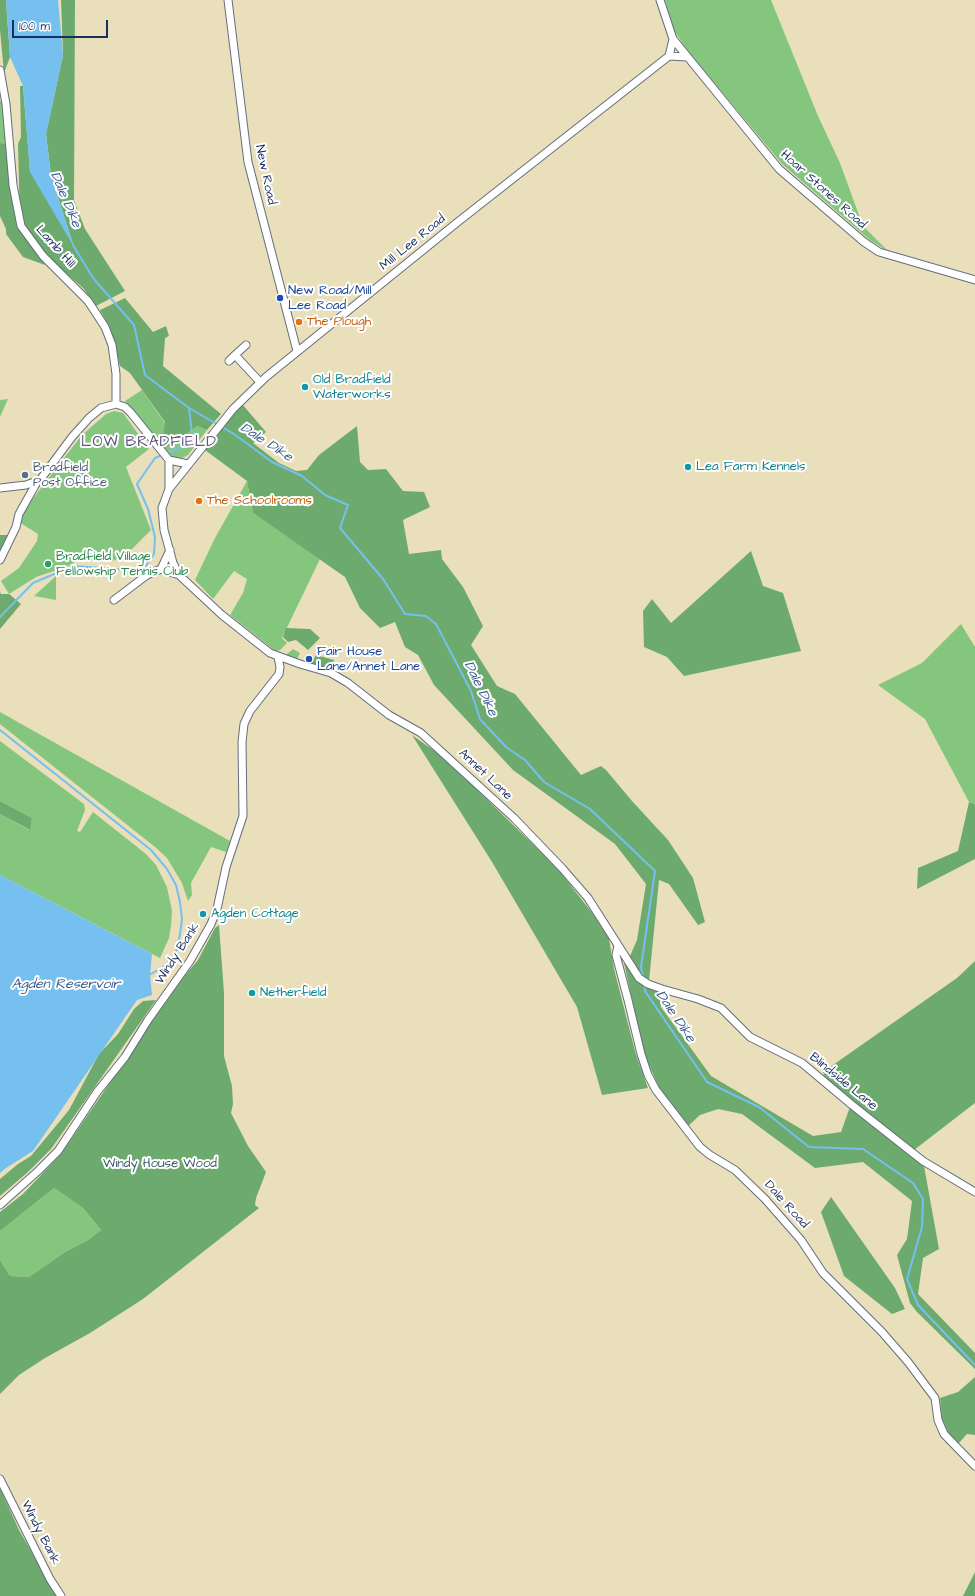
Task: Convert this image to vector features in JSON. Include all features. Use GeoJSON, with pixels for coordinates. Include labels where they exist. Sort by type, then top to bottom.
{"type":"FeatureCollection","features":[{"type":"Feature","properties":{"kind":"street","name":"New Road"},"geometry":{"type":"LineString","coordinates":[[228,0],[248,162],[297,351]]}},
{"type":"Feature","properties":{"kind":"street","name":"Hoar Stones Road"},"geometry":{"type":"LineString","coordinates":[[660,0],[673,39],[779,169],[864,242],[879,252],[918,262],[975,280]]}},
{"type":"Feature","properties":{"kind":"street"},"geometry":{"type":"LineString","coordinates":[[673,39],[669,56],[687,58]]}},
{"type":"Feature","properties":{"kind":"street","name":"Mill Lee Road"},"geometry":{"type":"LineString","coordinates":[[169,489],[221,423],[260,382],[669,56]]}},
{"type":"Feature","properties":{"kind":"street","name":"Lamb Hill"},"geometry":{"type":"LineString","coordinates":[[0,70],[6,104],[16,208],[21,226],[43,256],[88,301],[105,327],[112,345],[116,374],[116,404]]}},
{"type":"Feature","properties":{"kind":"street"},"geometry":{"type":"LineString","coordinates":[[229,361],[246,345]]}},
{"type":"Feature","properties":{"kind":"street"},"geometry":{"type":"LineString","coordinates":[[235,355],[260,382]]}},
{"type":"Feature","properties":{"kind":"street"},"geometry":{"type":"LineString","coordinates":[[0,560],[16,527],[19,514],[37,482],[48,471],[72,437],[89,418],[101,408],[116,404],[124,407],[131,413],[168,460],[169,489],[162,508],[163,521],[173,563],[179,575]]}},
{"type":"Feature","properties":{"kind":"street"},"geometry":{"type":"LineString","coordinates":[[168,460],[188,464]]}},
{"type":"Feature","properties":{"kind":"street"},"geometry":{"type":"LineString","coordinates":[[0,488],[37,482]]}},
{"type":"Feature","properties":{"kind":"street"},"geometry":{"type":"LineString","coordinates":[[114,600],[147,575],[161,569],[170,550]]}},
{"type":"Feature","properties":{"kind":"street"},"geometry":{"type":"LineString","coordinates":[[161,569],[179,575]]}},
{"type":"Feature","properties":{"kind":"street","name":"Annet Lane"},"geometry":{"type":"LineString","coordinates":[[179,575],[222,615],[270,653],[278,657],[331,673],[348,683],[389,715],[421,733],[433,743],[514,818],[562,868],[595,908],[618,946]]}},
{"type":"Feature","properties":{"kind":"street"},"geometry":{"type":"LineString","coordinates":[[278,657],[280,667],[279,674]]}},
{"type":"Feature","properties":{"kind":"street","name":"Windy Bank"},"geometry":{"type":"LineString","coordinates":[[0,1205],[58,1151],[97,1092],[125,1056],[148,1020],[190,961],[207,931],[217,909],[226,867],[243,816],[242,742],[244,724],[250,711],[279,674],[297,663]]}},
{"type":"Feature","properties":{"kind":"street","name":"Blindside Lane"},"geometry":{"type":"LineString","coordinates":[[618,946],[640,978],[648,984],[698,999],[721,1008],[750,1037],[802,1063],[923,1161],[975,1192]]}},
{"type":"Feature","properties":{"kind":"street","name":"Dale Road"},"geometry":{"type":"LineString","coordinates":[[618,946],[616,955],[641,1054],[648,1074],[656,1090],[700,1147],[710,1155],[736,1170],[766,1199],[801,1240],[823,1272],[882,1332],[908,1362],[935,1398],[938,1420],[944,1434],[975,1466]]}},
{"type":"Feature","properties":{"kind":"street","name":"Windy Bank"},"geometry":{"type":"LineString","coordinates":[[0,1479],[47,1572],[61,1596]]}},
{"type":"Feature","properties":{"kind":"green space"},"geometry":{"type":"Polygon","coordinates":[[[0,0],[6,0],[10,57],[4,73],[0,30],[0,0]]]}},
{"type":"Feature","properties":{"kind":"green space"},"geometry":{"type":"Polygon","coordinates":[[[61,0],[75,0],[74,200],[85,229],[125,291],[96,306],[83,288],[37,245],[20,223],[18,144],[21,137],[20,86],[23,86],[30,171],[73,244],[51,176],[46,134],[63,55],[61,0]]]}},
{"type":"Feature","properties":{"kind":"green space"},"geometry":{"type":"Polygon","coordinates":[[[665,0],[771,0],[818,116],[840,163],[863,226],[889,252],[870,240],[782,164],[687,50],[673,29],[665,0]]]}},
{"type":"Feature","properties":{"kind":"green space"},"geometry":{"type":"Polygon","coordinates":[[[0,101],[2,101],[7,144],[0,143],[0,101]]]}},
{"type":"Feature","properties":{"kind":"green space"},"geometry":{"type":"Polygon","coordinates":[[[0,143],[7,144],[8,169],[19,226],[45,265],[23,257],[6,234],[6,229],[0,216],[0,143]]]}},
{"type":"Feature","properties":{"kind":"green space"},"geometry":{"type":"Polygon","coordinates":[[[125,298],[153,332],[166,326],[169,336],[165,338],[163,366],[221,414],[207,430],[197,426],[168,447],[162,441],[165,422],[130,373],[120,366],[110,328],[100,310],[125,298]]]}},
{"type":"Feature","properties":{"kind":"green space"},"geometry":{"type":"Polygon","coordinates":[[[142,390],[165,423],[162,440],[168,446],[197,426],[207,430],[188,455],[182,458],[171,457],[125,401],[142,390]]]}},
{"type":"Feature","properties":{"kind":"green space"},"geometry":{"type":"Polygon","coordinates":[[[8,399],[0,417],[0,400],[8,399]]]}},
{"type":"Feature","properties":{"kind":"green space"},"geometry":{"type":"Polygon","coordinates":[[[242,404],[266,432],[253,443],[279,463],[296,471],[307,470],[319,455],[357,426],[360,462],[368,470],[386,469],[403,491],[424,492],[430,507],[403,520],[409,554],[441,550],[442,559],[463,587],[483,626],[471,645],[497,686],[515,694],[581,775],[601,766],[606,770],[668,840],[693,878],[705,922],[698,925],[669,884],[659,880],[649,981],[641,976],[630,956],[637,940],[646,884],[615,844],[513,770],[434,685],[418,655],[405,647],[395,622],[380,628],[360,608],[345,577],[253,513],[247,481],[205,450],[242,404]]]}},
{"type":"Feature","properties":{"kind":"green space"},"geometry":{"type":"Polygon","coordinates":[[[114,411],[123,413],[149,449],[126,467],[151,530],[129,552],[113,561],[100,562],[82,558],[66,567],[36,577],[9,594],[1,581],[19,568],[37,541],[38,534],[19,522],[21,514],[81,436],[106,414],[114,411]]]}},
{"type":"Feature","properties":{"kind":"green space"},"geometry":{"type":"Polygon","coordinates":[[[247,481],[253,513],[320,559],[282,638],[287,643],[277,651],[230,615],[243,593],[247,579],[234,571],[213,599],[195,580],[215,538],[247,481]]]}},
{"type":"Feature","properties":{"kind":"green space"},"geometry":{"type":"Polygon","coordinates":[[[0,535],[8,535],[0,552],[0,535]]]}},
{"type":"Feature","properties":{"kind":"green space"},"geometry":{"type":"Polygon","coordinates":[[[751,551],[763,586],[783,593],[801,651],[684,676],[667,657],[644,647],[643,611],[652,599],[671,623],[751,551]]]}},
{"type":"Feature","properties":{"kind":"green space"},"geometry":{"type":"Polygon","coordinates":[[[56,576],[56,600],[34,596],[56,576]]]}},
{"type":"Feature","properties":{"kind":"green space"},"geometry":{"type":"Polygon","coordinates":[[[0,592],[1,594],[9,594],[21,604],[0,629],[0,592]]]}},
{"type":"Feature","properties":{"kind":"green space"},"geometry":{"type":"Polygon","coordinates":[[[961,624],[975,647],[975,804],[969,802],[925,719],[878,685],[922,663],[961,624]]]}},
{"type":"Feature","properties":{"kind":"green space"},"geometry":{"type":"Polygon","coordinates":[[[286,628],[310,629],[320,638],[308,650],[296,640],[288,642],[283,637],[286,628]]]}},
{"type":"Feature","properties":{"kind":"green space"},"geometry":{"type":"Polygon","coordinates":[[[293,649],[300,653],[297,659],[286,655],[293,649]]]}},
{"type":"Feature","properties":{"kind":"green space"},"geometry":{"type":"Polygon","coordinates":[[[316,655],[334,660],[336,671],[311,663],[316,655]]]}},
{"type":"Feature","properties":{"kind":"green space"},"geometry":{"type":"Polygon","coordinates":[[[0,712],[230,841],[226,852],[211,847],[191,883],[192,895],[188,901],[182,883],[167,858],[0,724],[0,712]]]}},
{"type":"Feature","properties":{"kind":"green space"},"geometry":{"type":"Polygon","coordinates":[[[412,735],[436,752],[544,855],[560,872],[608,933],[614,969],[636,1055],[648,1088],[602,1095],[577,1007],[492,862],[412,735]]]}},
{"type":"Feature","properties":{"kind":"green space"},"geometry":{"type":"Polygon","coordinates":[[[0,741],[84,804],[85,810],[77,831],[80,832],[93,812],[146,854],[156,865],[167,887],[172,911],[169,938],[160,958],[0,875],[0,814],[29,830],[32,818],[0,801],[0,741]]]}},
{"type":"Feature","properties":{"kind":"green space"},"geometry":{"type":"Polygon","coordinates":[[[0,801],[32,818],[30,830],[0,814],[0,801]]]}},
{"type":"Feature","properties":{"kind":"green space"},"geometry":{"type":"Polygon","coordinates":[[[969,802],[975,804],[975,859],[917,889],[918,868],[958,851],[969,802]]]}},
{"type":"Feature","properties":{"kind":"green space","name":"Windy House Wood"},"geometry":{"type":"Polygon","coordinates":[[[219,925],[224,993],[224,1056],[232,1086],[233,1104],[231,1113],[248,1146],[266,1172],[256,1198],[255,1205],[259,1208],[143,1299],[90,1333],[45,1358],[19,1375],[0,1394],[0,1260],[10,1276],[29,1277],[65,1252],[88,1240],[101,1230],[83,1208],[54,1188],[0,1231],[0,1212],[23,1194],[61,1154],[166,1001],[198,960],[215,928],[219,925]]]}},
{"type":"Feature","properties":{"kind":"green space"},"geometry":{"type":"Polygon","coordinates":[[[975,961],[975,1103],[914,1150],[826,1081],[823,1072],[957,978],[975,961]]]}},
{"type":"Feature","properties":{"kind":"green space"},"geometry":{"type":"Polygon","coordinates":[[[624,963],[639,981],[659,991],[661,1007],[711,1076],[813,1136],[841,1132],[850,1107],[924,1166],[939,1249],[923,1258],[918,1294],[975,1353],[975,1369],[917,1312],[910,1303],[897,1255],[907,1239],[912,1201],[863,1162],[815,1168],[742,1114],[718,1109],[700,1115],[687,1127],[660,1090],[644,1053],[624,963]]]}},
{"type":"Feature","properties":{"kind":"green space"},"geometry":{"type":"Polygon","coordinates":[[[156,1000],[51,1149],[28,1172],[0,1196],[0,1179],[18,1164],[31,1156],[69,1110],[99,1054],[118,1034],[134,1009],[143,1001],[156,1000]]]}},
{"type":"Feature","properties":{"kind":"green space"},"geometry":{"type":"Polygon","coordinates":[[[54,1188],[83,1208],[101,1230],[88,1240],[65,1252],[29,1277],[10,1276],[0,1260],[0,1231],[54,1188]]]}},
{"type":"Feature","properties":{"kind":"green space"},"geometry":{"type":"Polygon","coordinates":[[[831,1197],[895,1288],[905,1309],[892,1314],[844,1276],[821,1212],[831,1197]]]}},
{"type":"Feature","properties":{"kind":"green space"},"geometry":{"type":"Polygon","coordinates":[[[975,1377],[975,1435],[967,1434],[958,1444],[948,1432],[942,1419],[940,1398],[958,1392],[975,1377]]]}},
{"type":"Feature","properties":{"kind":"green space"},"geometry":{"type":"Polygon","coordinates":[[[0,1488],[19,1530],[57,1596],[0,1596],[0,1488]]]}},
{"type":"Feature","properties":{"kind":"green space"},"geometry":{"type":"Polygon","coordinates":[[[975,1572],[975,1596],[963,1596],[975,1572]]]}},
{"type":"Feature","properties":{"kind":"water"},"geometry":{"type":"Polygon","coordinates":[[[6,0],[58,0],[63,55],[46,134],[51,176],[74,247],[30,172],[23,86],[10,57],[6,0]]]}},
{"type":"Feature","properties":{"kind":"water","name":"Agden Reservoir"},"geometry":{"type":"Polygon","coordinates":[[[0,875],[152,954],[150,975],[152,995],[137,1000],[33,1151],[0,1173],[0,875]]]}},
{"type":"Feature","properties":{"kind":"waterway","name":"Dale Dike"},"geometry":{"type":"LineString","coordinates":[[73,245],[93,278],[134,325],[145,375],[189,408],[234,434],[272,462],[302,476],[325,495],[348,505],[340,528],[383,579],[405,614],[426,616],[436,624],[471,691],[480,719],[506,747],[525,760],[544,782],[590,809],[655,871],[641,967],[643,978]]}},
{"type":"Feature","properties":{"kind":"waterway"},"geometry":{"type":"LineString","coordinates":[[0,617],[33,583],[73,566],[129,570],[145,567],[154,554],[155,537],[148,509],[137,484],[155,458],[181,447],[192,433],[189,408]]}},
{"type":"Feature","properties":{"kind":"waterway"},"geometry":{"type":"LineString","coordinates":[[0,730],[151,850],[167,869],[176,885],[180,902],[182,919],[180,934],[177,949],[170,963],[149,975]]}},
{"type":"Feature","properties":{"kind":"waterway","name":"Dale Dike"},"geometry":{"type":"LineString","coordinates":[[644,984],[645,991],[707,1082],[759,1107],[809,1147],[863,1149],[913,1183],[923,1199],[922,1227],[907,1279],[918,1305],[975,1365]]}},
{"type":"Feature","properties":{"kind":"place","name":"New Road/Mill Lee Road"},"geometry":{"type":"Point","coordinates":[280,298]}},
{"type":"Feature","properties":{"kind":"place","name":"The Plough"},"geometry":{"type":"Point","coordinates":[299,322]}},
{"type":"Feature","properties":{"kind":"place","name":"Old Bradfield Waterworks"},"geometry":{"type":"Point","coordinates":[305,387]}},
{"type":"Feature","properties":{"kind":"place","name":"Lea Farm Kennels"},"geometry":{"type":"Point","coordinates":[688,467]}},
{"type":"Feature","properties":{"kind":"place","name":"Bradfield Post Office"},"geometry":{"type":"Point","coordinates":[25,475]}},
{"type":"Feature","properties":{"kind":"place","name":"The Schoolrooms"},"geometry":{"type":"Point","coordinates":[199,501]}},
{"type":"Feature","properties":{"kind":"place","name":"Bradfield Village Fellowship Tennis Club"},"geometry":{"type":"Point","coordinates":[48,564]}},
{"type":"Feature","properties":{"kind":"place","name":"Fair House Lane/Annet Lane"},"geometry":{"type":"Point","coordinates":[309,659]}},
{"type":"Feature","properties":{"kind":"place","name":"Agden Cottage"},"geometry":{"type":"Point","coordinates":[203,914]}},
{"type":"Feature","properties":{"kind":"place","name":"Netherfield"},"geometry":{"type":"Point","coordinates":[252,993]}},
{"type":"Feature","properties":{"kind":"district","name":"LOW BRADFIELD"},"geometry":{"type":"Point","coordinates":[149,443]}}]}
